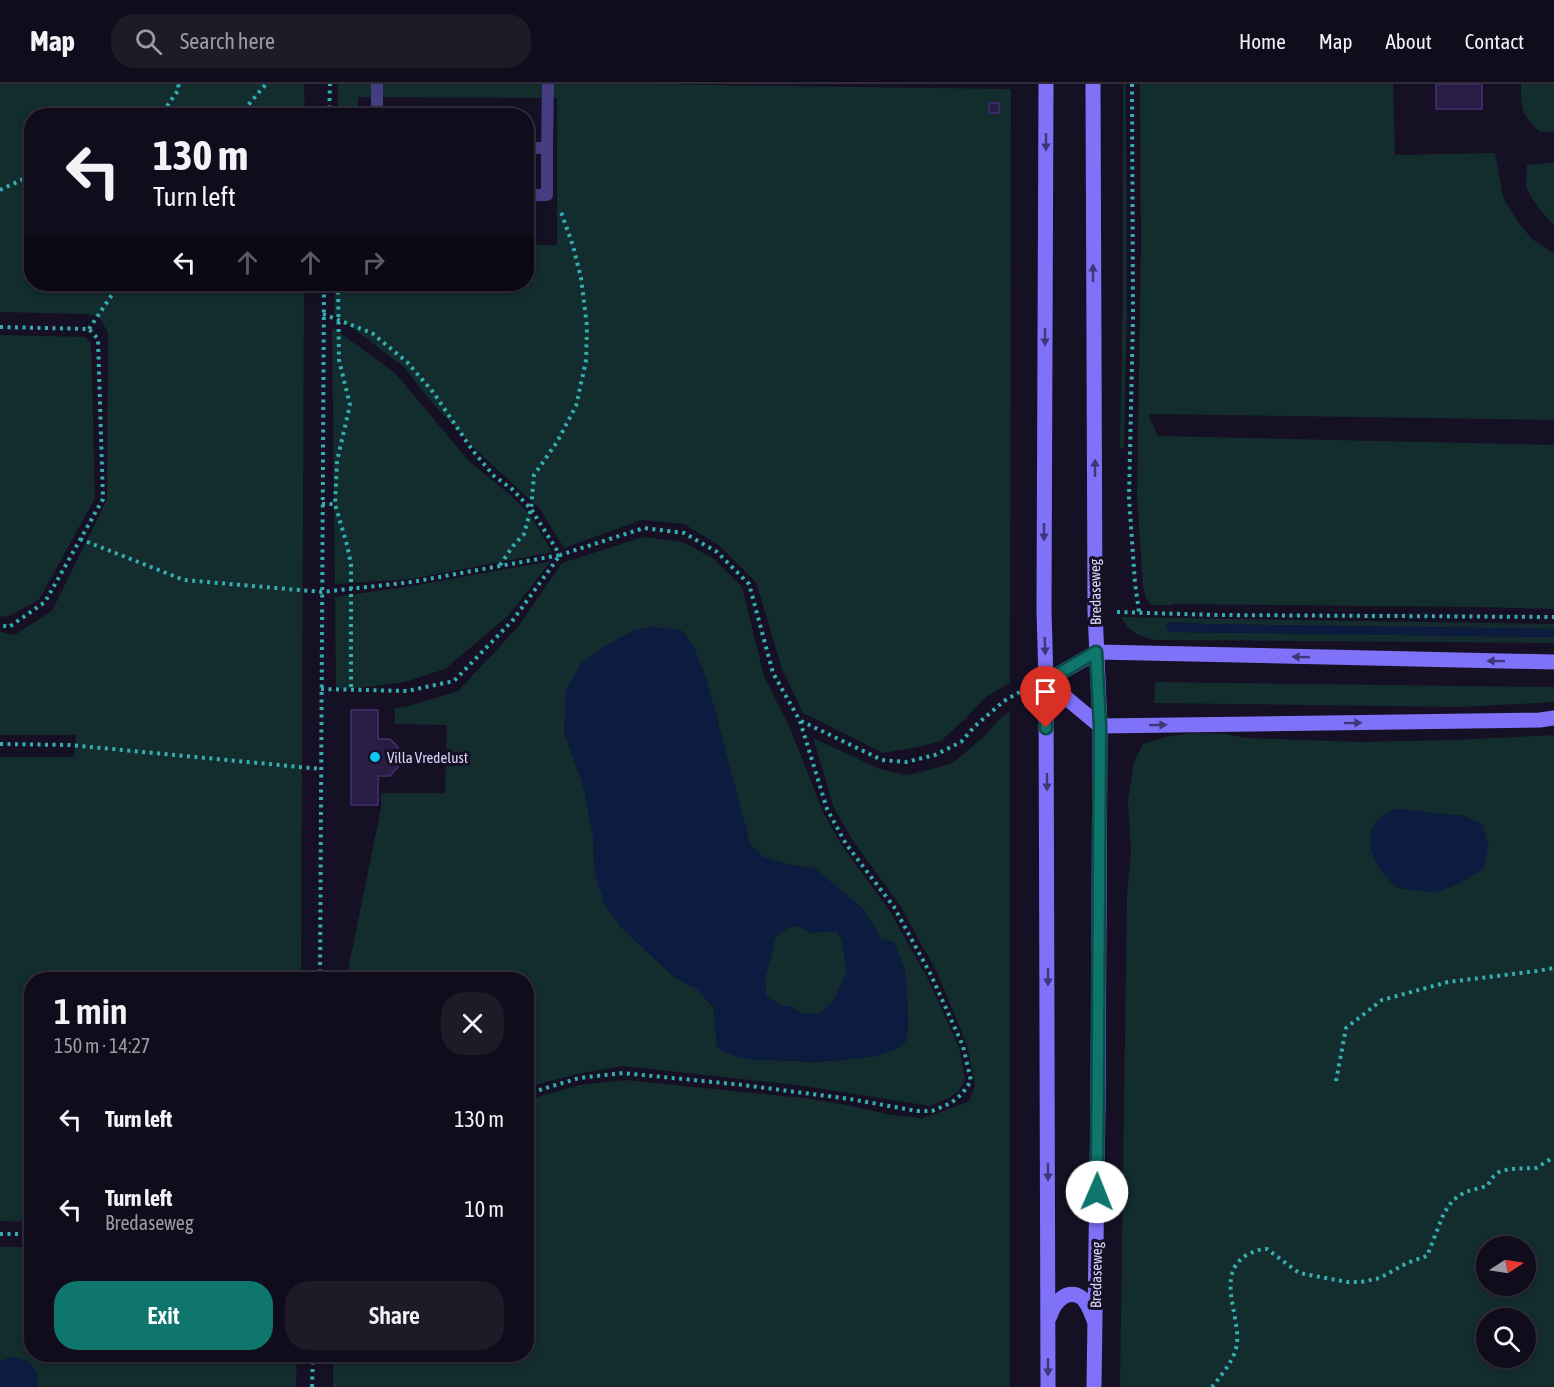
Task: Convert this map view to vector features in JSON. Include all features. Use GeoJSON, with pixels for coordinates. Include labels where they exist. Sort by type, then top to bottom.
{"type":"FeatureCollection","features":[{"type":"Feature","properties":{"kind":"main road"},"geometry":{"type":"LineString","coordinates":[[1046,84],[1044,610],[1039,683],[1048,1387]]}},
{"type":"Feature","properties":{"kind":"main road","name":"Bredaseweg"},"geometry":{"type":"LineString","coordinates":[[1093,84],[1095,611],[1100,726],[1094,1387]]}},
{"type":"Feature","properties":{"kind":"main road"},"geometry":{"type":"LineString","coordinates":[[1039,683],[1096,652],[1554,662]]}},
{"type":"Feature","properties":{"kind":"main road"},"geometry":{"type":"LineString","coordinates":[[1039,683],[1100,726],[1554,718]]}},
{"type":"Feature","properties":{"kind":"main road"},"geometry":{"type":"LineString","coordinates":[[1048,1322],[1053,1307],[1060,1298],[1071,1294],[1081,1298],[1095,1323]]}},
{"type":"Feature","properties":{"kind":"lane"},"geometry":{"type":"LineString","coordinates":[[377,84],[377,108]]}},
{"type":"Feature","properties":{"kind":"lane"},"geometry":{"type":"LineString","coordinates":[[534,195],[547,195],[548,84]]}},
{"type":"Feature","properties":{"kind":"lane"},"geometry":{"type":"LineString","coordinates":[[534,148],[547,148]]}},
{"type":"Feature","properties":{"kind":"path"},"geometry":{"type":"LineString","coordinates":[[166,108],[179,89],[178,84]]}},
{"type":"Feature","properties":{"kind":"path"},"geometry":{"type":"LineString","coordinates":[[246,108],[266,84]]}},
{"type":"Feature","properties":{"kind":"path"},"geometry":{"type":"LineString","coordinates":[[329,108],[330,84]]}},
{"type":"Feature","properties":{"kind":"path"},"geometry":{"type":"LineString","coordinates":[[1132,84],[1133,318],[1129,498],[1139,612]]}},
{"type":"Feature","properties":{"kind":"path"},"geometry":{"type":"LineString","coordinates":[[500,566],[524,534],[531,509],[534,475],[557,442],[576,406],[586,361],[587,326],[581,278],[573,246],[547,173]]}},
{"type":"Feature","properties":{"kind":"path"},"geometry":{"type":"LineString","coordinates":[[0,190],[24,179]]}},
{"type":"Feature","properties":{"kind":"path"},"geometry":{"type":"LineString","coordinates":[[89,329],[114,291]]}},
{"type":"Feature","properties":{"kind":"path"},"geometry":{"type":"LineString","coordinates":[[320,972],[324,291]]}},
{"type":"Feature","properties":{"kind":"path"},"geometry":{"type":"LineString","coordinates":[[338,291],[339,360],[350,405],[337,461],[335,504],[351,564],[351,689]]}},
{"type":"Feature","properties":{"kind":"path"},"geometry":{"type":"LineString","coordinates":[[323,314],[372,333],[407,362],[433,392],[473,451],[494,476],[512,489],[531,509],[560,555]]}},
{"type":"Feature","properties":{"kind":"path"},"geometry":{"type":"LineString","coordinates":[[0,327],[89,329],[98,339],[103,499],[45,602],[9,627],[0,625]]}},
{"type":"Feature","properties":{"kind":"path"},"geometry":{"type":"LineString","coordinates":[[322,504],[335,504]]}},
{"type":"Feature","properties":{"kind":"path"},"geometry":{"type":"LineString","coordinates":[[80,539],[184,580],[322,592],[412,582],[560,555],[644,528],[684,533],[717,552],[749,584],[773,673],[800,721],[827,809],[846,844],[894,907],[931,975],[963,1046],[970,1081],[962,1094],[951,1103],[932,1111],[917,1112],[850,1099],[623,1073],[579,1078],[534,1092]]}},
{"type":"Feature","properties":{"kind":"path"},"geometry":{"type":"LineString","coordinates":[[321,689],[407,691],[454,681],[513,620],[560,555]]}},
{"type":"Feature","properties":{"kind":"path"},"geometry":{"type":"LineString","coordinates":[[1095,611],[1398,617],[1554,617]]}},
{"type":"Feature","properties":{"kind":"path"},"geometry":{"type":"LineString","coordinates":[[800,721],[882,760],[906,762],[935,756],[961,742],[975,726],[1004,701],[1039,683]]}},
{"type":"Feature","properties":{"kind":"path"},"geometry":{"type":"LineString","coordinates":[[0,744],[70,745],[321,770]]}},
{"type":"Feature","properties":{"kind":"path"},"geometry":{"type":"LineString","coordinates":[[1336,1081],[1346,1028],[1382,1000],[1448,981],[1554,968]]}},
{"type":"Feature","properties":{"kind":"path"},"geometry":{"type":"LineString","coordinates":[[1212,1387],[1234,1355],[1237,1343],[1230,1287],[1233,1271],[1239,1260],[1250,1253],[1267,1249],[1299,1273],[1347,1282],[1380,1278],[1407,1263],[1427,1256],[1444,1213],[1453,1200],[1465,1192],[1487,1186],[1499,1172],[1509,1169],[1536,1168],[1554,1157]]}},
{"type":"Feature","properties":{"kind":"path"},"geometry":{"type":"LineString","coordinates":[[0,1234],[24,1234]]}},
{"type":"Feature","properties":{"kind":"path"},"geometry":{"type":"LineString","coordinates":[[312,1387],[313,1362]]}},
{"type":"Feature","properties":{"kind":"green space"},"geometry":{"type":"Polygon","coordinates":[[[0,84],[304,84],[305,108],[24,108],[24,291],[304,291],[301,972],[24,972],[24,1222],[0,1221],[0,757],[74,757],[76,735],[0,735],[0,632],[14,635],[52,611],[107,499],[108,332],[99,317],[86,314],[0,312],[0,84]]]}},
{"type":"Feature","properties":{"kind":"green space"},"geometry":{"type":"Polygon","coordinates":[[[338,84],[640,84],[1011,89],[1010,683],[987,696],[941,741],[883,753],[803,713],[782,669],[756,582],[720,546],[684,524],[642,520],[564,548],[539,508],[475,449],[427,397],[404,367],[334,314],[335,291],[534,291],[534,245],[557,245],[557,98],[358,97],[358,108],[338,108],[338,84]]]}},
{"type":"Feature","properties":{"kind":"green space"},"geometry":{"type":"Polygon","coordinates":[[[1123,84],[1126,84],[1127,316],[1124,448],[1120,448],[1123,276],[1123,84]]]}},
{"type":"Feature","properties":{"kind":"green space"},"geometry":{"type":"Polygon","coordinates":[[[1140,84],[1393,84],[1395,155],[1495,153],[1503,197],[1518,222],[1532,239],[1554,253],[1554,420],[1150,414],[1149,417],[1158,436],[1554,445],[1554,609],[1152,605],[1146,599],[1143,587],[1137,495],[1141,247],[1140,84]]]}},
{"type":"Feature","properties":{"kind":"green space"},"geometry":{"type":"Polygon","coordinates":[[[1521,84],[1554,84],[1554,132],[1540,132],[1526,116],[1522,106],[1521,84]]]}},
{"type":"Feature","properties":{"kind":"green space"},"geometry":{"type":"Polygon","coordinates":[[[1554,162],[1554,224],[1537,206],[1526,185],[1527,165],[1554,162]]]}},
{"type":"Feature","properties":{"kind":"green space"},"geometry":{"type":"Polygon","coordinates":[[[332,327],[395,373],[468,460],[529,513],[552,552],[411,579],[335,584],[332,327]]]}},
{"type":"Feature","properties":{"kind":"green space"},"geometry":{"type":"Polygon","coordinates":[[[0,335],[85,337],[91,343],[95,498],[39,600],[7,617],[0,616],[0,335]]]}},
{"type":"Feature","properties":{"kind":"green space"},"geometry":{"type":"Polygon","coordinates":[[[643,537],[682,542],[713,558],[742,587],[764,676],[790,728],[823,812],[841,844],[889,910],[927,977],[959,1047],[965,1079],[959,1091],[930,1106],[804,1086],[623,1066],[577,1074],[534,1085],[534,972],[348,972],[381,808],[381,793],[445,793],[447,725],[395,724],[395,708],[458,691],[517,628],[562,563],[643,537]],[[654,627],[633,631],[602,648],[581,664],[564,731],[584,788],[593,835],[595,874],[620,926],[673,976],[697,989],[714,1008],[717,1047],[749,1059],[813,1062],[873,1056],[894,1049],[905,1042],[908,1029],[905,970],[881,940],[863,909],[814,868],[789,865],[763,857],[750,844],[706,678],[693,646],[682,631],[654,627]]]}},
{"type":"Feature","properties":{"kind":"green space"},"geometry":{"type":"Polygon","coordinates":[[[551,561],[508,616],[445,669],[405,682],[360,688],[336,688],[335,597],[412,586],[551,561]]]}},
{"type":"Feature","properties":{"kind":"green space"},"geometry":{"type":"Polygon","coordinates":[[[1121,617],[1554,624],[1554,629],[1171,622],[1166,627],[1169,632],[1554,637],[1554,643],[1157,640],[1136,633],[1121,617]]]}},
{"type":"Feature","properties":{"kind":"green space"},"geometry":{"type":"Polygon","coordinates":[[[1155,682],[1554,687],[1554,702],[1462,707],[1154,703],[1155,682]]]}},
{"type":"Feature","properties":{"kind":"green space"},"geometry":{"type":"Polygon","coordinates":[[[1010,711],[1010,1387],[333,1387],[333,1362],[534,1362],[534,1098],[579,1085],[625,1080],[804,1098],[892,1115],[922,1118],[969,1101],[975,1086],[967,1045],[937,972],[899,904],[853,841],[834,808],[813,738],[880,769],[906,775],[953,763],[1010,711]]]}},
{"type":"Feature","properties":{"kind":"green space"},"geometry":{"type":"Polygon","coordinates":[[[1192,733],[1225,734],[1246,738],[1360,742],[1554,735],[1554,1387],[1120,1387],[1127,895],[1131,853],[1128,800],[1134,762],[1143,744],[1165,737],[1192,733]],[[1394,809],[1483,825],[1464,816],[1394,809]]]}},
{"type":"Feature","properties":{"kind":"green space"},"geometry":{"type":"Polygon","coordinates":[[[798,926],[812,933],[837,932],[842,939],[847,972],[833,1002],[819,1015],[802,1013],[790,1006],[780,1006],[766,995],[765,978],[775,937],[787,928],[798,926]]]}},
{"type":"Feature","properties":{"kind":"green space"},"geometry":{"type":"Polygon","coordinates":[[[0,1247],[24,1247],[24,1362],[297,1362],[296,1387],[0,1387],[0,1247]]]}},
{"type":"Feature","properties":{"kind":"water"},"geometry":{"type":"Polygon","coordinates":[[[1171,622],[1554,629],[1554,637],[1169,632],[1166,625],[1171,622]]]}},
{"type":"Feature","properties":{"kind":"water"},"geometry":{"type":"Polygon","coordinates":[[[654,627],[682,631],[693,646],[706,678],[750,844],[763,857],[789,865],[814,868],[863,909],[881,939],[894,942],[904,968],[908,1017],[905,1042],[896,1049],[865,1058],[826,1061],[755,1060],[727,1053],[717,1047],[714,1007],[697,989],[674,977],[620,926],[605,905],[595,874],[593,835],[584,789],[564,731],[566,690],[581,664],[602,648],[633,631],[654,627]],[[798,926],[787,928],[775,937],[765,978],[766,995],[780,1006],[790,1006],[802,1013],[819,1015],[833,1002],[847,972],[842,939],[837,932],[812,933],[798,926]]]}},
{"type":"Feature","properties":{"kind":"water"},"geometry":{"type":"Polygon","coordinates":[[[1394,809],[1464,816],[1483,825],[1489,846],[1483,869],[1440,891],[1426,892],[1396,887],[1374,858],[1370,840],[1371,831],[1376,823],[1383,815],[1394,809]]]}},
{"type":"Feature","properties":{"kind":"water"},"geometry":{"type":"Polygon","coordinates":[[[14,1357],[29,1363],[36,1371],[38,1387],[0,1387],[0,1362],[14,1357]]]}},
{"type":"Feature","properties":{"kind":"building"},"geometry":{"type":"Polygon","coordinates":[[[1436,84],[1482,84],[1482,109],[1436,109],[1436,84]]]}},
{"type":"Feature","properties":{"kind":"building"},"geometry":{"type":"Polygon","coordinates":[[[989,103],[999,103],[999,113],[989,113],[989,103]]]}},
{"type":"Feature","properties":{"kind":"building","name":"Villa Vredelust"},"geometry":{"type":"Polygon","coordinates":[[[351,710],[378,710],[378,739],[390,739],[398,747],[398,767],[390,776],[378,776],[378,805],[351,805],[351,710]]]}},
{"type":"Feature","properties":{"kind":"place","name":"Villa Vredelust"},"geometry":{"type":"Point","coordinates":[375,757]}},
{"type":"Feature","properties":{"kind":"route"},"geometry":{"type":"LineString","coordinates":[[1046,728],[1046,681],[1096,652],[1100,726],[1097,1192]]}}]}
